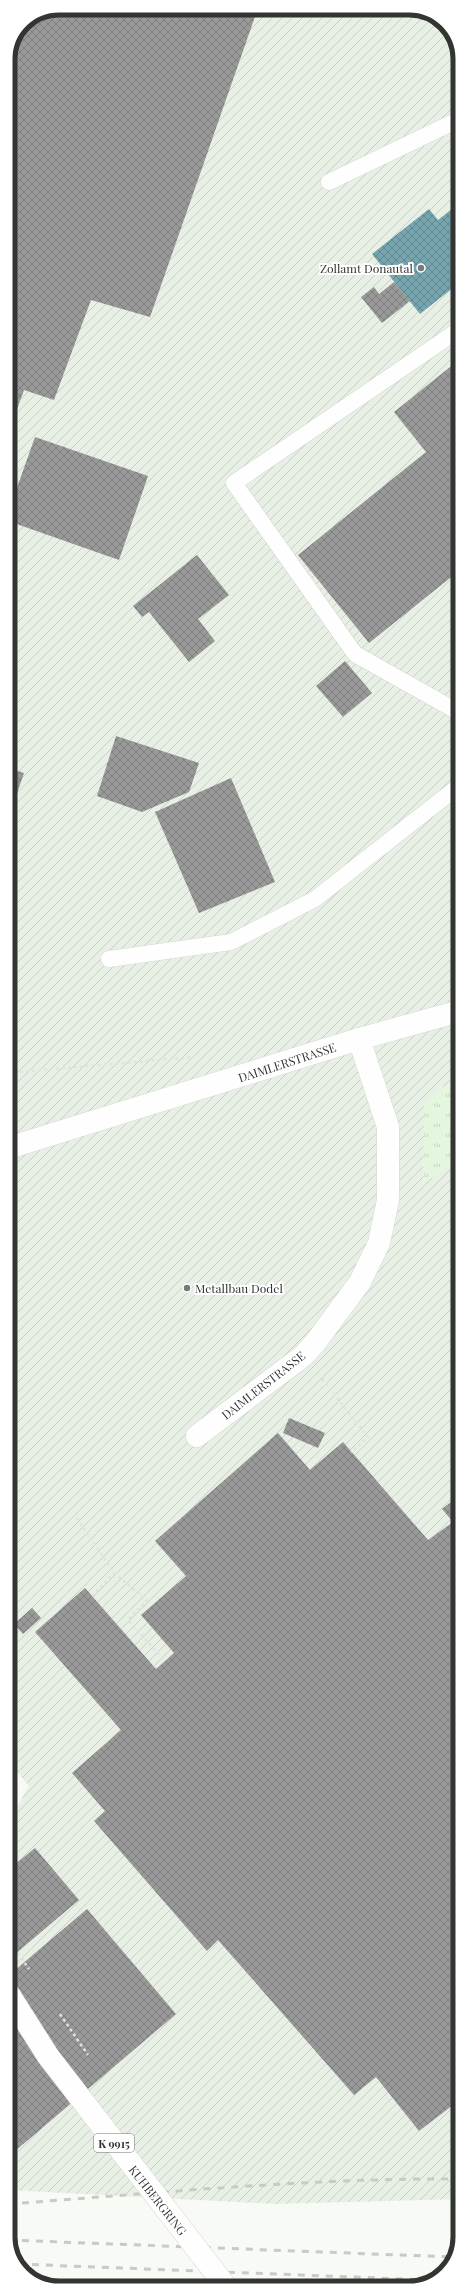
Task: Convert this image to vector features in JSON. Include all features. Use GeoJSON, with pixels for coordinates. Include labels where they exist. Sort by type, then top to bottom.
{"type":"FeatureCollection","features":[{"type":"Feature","properties":{"kind":"street","name":"DAIMLERSTRASSE"},"geometry":{"type":"LineString","coordinates":[[15,1146],[359,1039],[453,1013]]}},
{"type":"Feature","properties":{"kind":"street","name":"DAIMLERSTRASSE"},"geometry":{"type":"LineString","coordinates":[[197,1436],[303,1356],[315,1343],[360,1282],[379,1243],[388,1200],[388,1127],[359,1039]]}},
{"type":"Feature","properties":{"kind":"street","name":"KUHBERGRING"},"geometry":{"type":"LineString","coordinates":[[15,2004],[48,2056],[221,2281]]}},
{"type":"Feature","properties":{"kind":"lane"},"geometry":{"type":"LineString","coordinates":[[329,182],[453,122]]}},
{"type":"Feature","properties":{"kind":"lane"},"geometry":{"type":"LineString","coordinates":[[453,334],[234,483],[355,654],[453,709]]}},
{"type":"Feature","properties":{"kind":"lane"},"geometry":{"type":"LineString","coordinates":[[109,960],[231,942],[315,899],[453,791]]}},
{"type":"Feature","properties":{"kind":"path"},"geometry":{"type":"LineString","coordinates":[[303,1356],[368,1437],[351,1452]]}},
{"type":"Feature","properties":{"kind":"path"},"geometry":{"type":"LineString","coordinates":[[77,1518],[114,1573],[147,1600],[128,1620],[165,1661]]}},
{"type":"Feature","properties":{"kind":"path"},"geometry":{"type":"LineString","coordinates":[[92,1596],[114,1573]]}},
{"type":"Feature","properties":{"kind":"shaded area"},"geometry":{"type":"Polygon","coordinates":[[[59,15],[418,16],[431,21],[444,32],[451,45],[453,53],[453,2199],[276,2204],[15,2190],[15,1811],[29,1786],[15,1769],[16,50],[22,34],[34,22],[42,18],[59,15]]]}},
{"type":"Feature","properties":{"kind":"green space"},"geometry":{"type":"Polygon","coordinates":[[[453,1083],[453,1164],[423,1184],[424,1104],[432,1095],[453,1083]]]}},
{"type":"Feature","properties":{"kind":"building: Öffentlich","name":"Zollamt Donautal"},"geometry":{"type":"Polygon","coordinates":[[[453,208],[453,288],[420,314],[372,254],[429,209],[438,220],[453,208]]]}},
{"type":"Feature","properties":{"kind":"building: Industrie"},"geometry":{"type":"Polygon","coordinates":[[[59,15],[256,15],[150,317],[91,300],[54,400],[24,390],[15,415],[15,59],[18,42],[22,34],[34,22],[42,18],[59,15]]]}},
{"type":"Feature","properties":{"kind":"building: Industrie"},"geometry":{"type":"Polygon","coordinates":[[[394,282],[410,301],[382,323],[361,297],[374,287],[379,294],[394,282]]]}},
{"type":"Feature","properties":{"kind":"building: Industrie"},"geometry":{"type":"Polygon","coordinates":[[[453,365],[453,576],[369,643],[298,555],[426,452],[394,412],[453,365]]]}},
{"type":"Feature","properties":{"kind":"building: Industrie"},"geometry":{"type":"Polygon","coordinates":[[[35,437],[148,476],[119,560],[15,523],[15,493],[35,437]]]}},
{"type":"Feature","properties":{"kind":"building: Industrie"},"geometry":{"type":"Polygon","coordinates":[[[197,555],[229,595],[198,619],[215,641],[189,662],[149,612],[142,617],[133,606],[197,555]]]}},
{"type":"Feature","properties":{"kind":"building: Industrie"},"geometry":{"type":"Polygon","coordinates":[[[345,661],[372,693],[343,717],[316,686],[345,661]]]}},
{"type":"Feature","properties":{"kind":"building: Industrie"},"geometry":{"type":"Polygon","coordinates":[[[116,736],[199,763],[189,792],[142,812],[97,796],[116,736]]]}},
{"type":"Feature","properties":{"kind":"building: Industrie"},"geometry":{"type":"Polygon","coordinates":[[[15,770],[24,773],[15,799],[15,770]]]}},
{"type":"Feature","properties":{"kind":"building: Industrie"},"geometry":{"type":"Polygon","coordinates":[[[231,778],[275,882],[199,913],[155,812],[231,778]]]}},
{"type":"Feature","properties":{"kind":"building: Industrie"},"geometry":{"type":"Polygon","coordinates":[[[289,1418],[325,1433],[318,1448],[283,1433],[289,1418]]]}},
{"type":"Feature","properties":{"kind":"building: Industrie"},"geometry":{"type":"Polygon","coordinates":[[[278,1433],[310,1470],[343,1442],[428,1540],[453,1522],[453,2105],[419,2131],[376,2077],[354,2095],[218,1940],[207,1951],[94,1821],[105,1811],[72,1773],[121,1730],[35,1632],[85,1588],[156,1669],[174,1653],[141,1615],[186,1576],[155,1541],[278,1433]]]}},
{"type":"Feature","properties":{"kind":"building: Industrie"},"geometry":{"type":"Polygon","coordinates":[[[453,1500],[453,1522],[442,1509],[453,1500]]]}},
{"type":"Feature","properties":{"kind":"building: Industrie"},"geometry":{"type":"Polygon","coordinates":[[[32,1608],[41,1618],[23,1634],[15,1623],[32,1608]]]}},
{"type":"Feature","properties":{"kind":"building: Industrie"},"geometry":{"type":"Polygon","coordinates":[[[35,1848],[79,1900],[15,1954],[15,1864],[35,1848]]]}},
{"type":"Feature","properties":{"kind":"building: Industrie"},"geometry":{"type":"Polygon","coordinates":[[[87,1909],[176,2014],[15,2151],[15,1970],[87,1909]]]}},
{"type":"Feature","properties":{"kind":"railway"},"geometry":{"type":"LineString","coordinates":[[15,2203],[290,2184],[403,2179],[453,2179]]}},
{"type":"Feature","properties":{"kind":"railway"},"geometry":{"type":"LineString","coordinates":[[15,2240],[448,2257]]}},
{"type":"Feature","properties":{"kind":"railway"},"geometry":{"type":"LineString","coordinates":[[24,2264],[420,2280]]}},
{"type":"Feature","properties":{"kind":"place","name":"Zollamt Donautal"},"geometry":{"type":"Point","coordinates":[421,268]}},
{"type":"Feature","properties":{"kind":"place","name":"Metallbau Dodel"},"geometry":{"type":"Point","coordinates":[187,1288]}}]}
